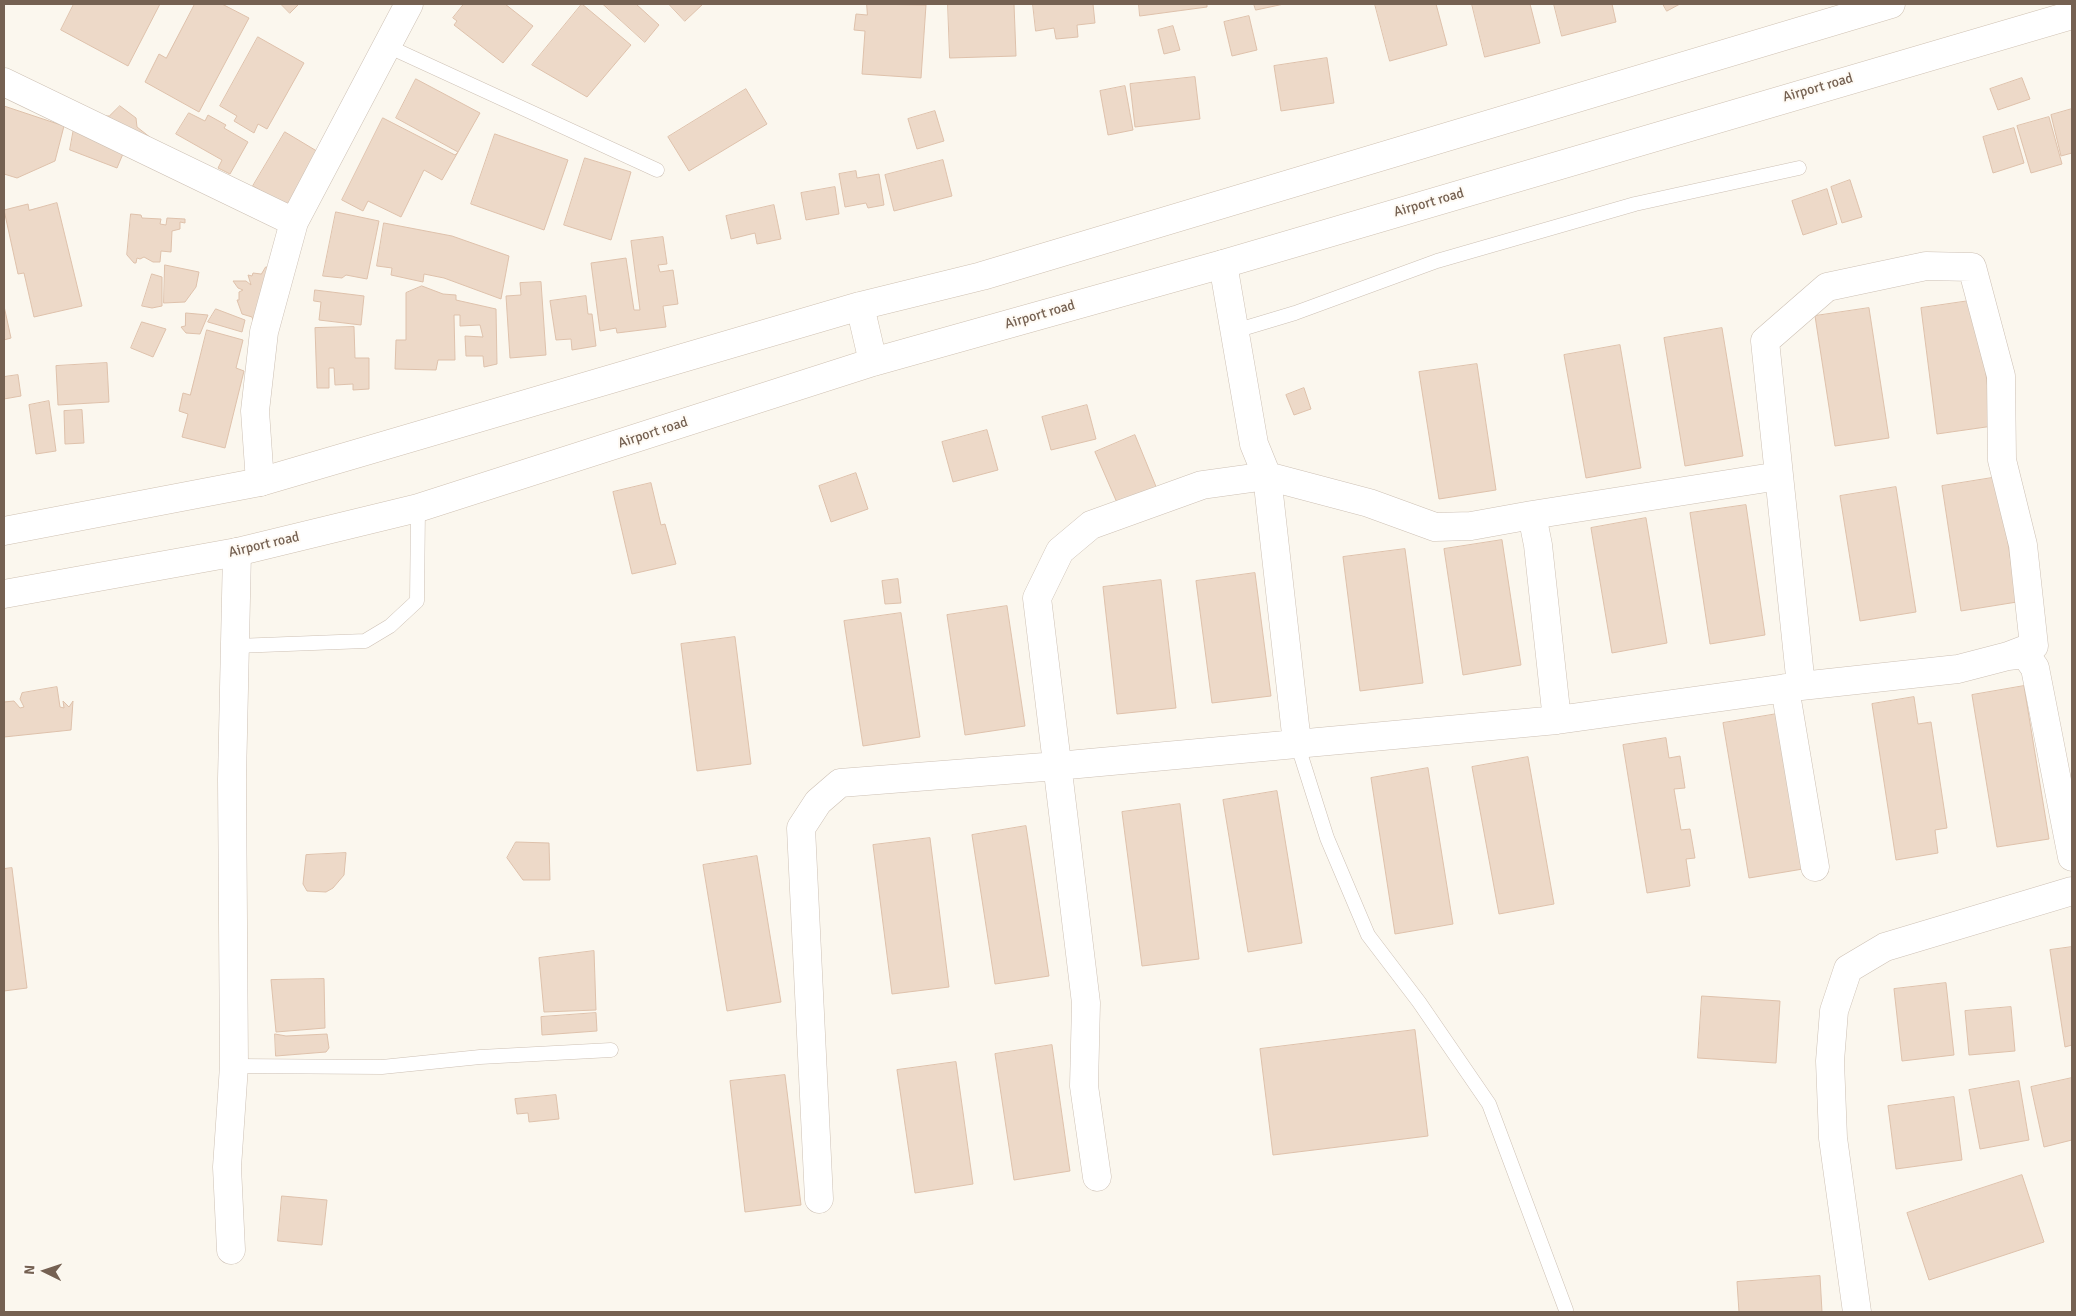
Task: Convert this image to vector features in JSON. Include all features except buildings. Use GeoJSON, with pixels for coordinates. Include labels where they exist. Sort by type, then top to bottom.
{"type":"FeatureCollection","features":[{"type":"Feature","properties":{"kind":"street"},"geometry":{"type":"LineString","coordinates":[[260,482],[255,412],[264,332],[294,222],[385,45],[409,4]]}},
{"type":"Feature","properties":{"kind":"street"},"geometry":{"type":"LineString","coordinates":[[4,531],[260,482],[860,306],[982,276],[1891,4]]}},
{"type":"Feature","properties":{"kind":"street","name":"Airport road"},"geometry":{"type":"LineString","coordinates":[[4,594],[237,552],[418,508],[874,362],[1224,264],[2072,16]]}},
{"type":"Feature","properties":{"kind":"street"},"geometry":{"type":"LineString","coordinates":[[4,82],[294,222]]}},
{"type":"Feature","properties":{"kind":"street"},"geometry":{"type":"LineString","coordinates":[[1224,264],[1254,444],[1266,476],[1297,743]]}},
{"type":"Feature","properties":{"kind":"street"},"geometry":{"type":"LineString","coordinates":[[819,1199],[802,828],[818,802],[840,783],[1056,766],[1558,720],[1793,687],[1958,669],[2008,656],[2034,646],[2023,545],[2002,460],[2001,376],[1972,267],[1926,266],[1828,287],[1765,341],[1779,476],[1793,687],[1815,867]]}},
{"type":"Feature","properties":{"kind":"street"},"geometry":{"type":"LineString","coordinates":[[860,306],[874,362]]}},
{"type":"Feature","properties":{"kind":"street"},"geometry":{"type":"LineString","coordinates":[[1097,1176],[1084,1086],[1086,1002],[1037,598],[1060,551],[1091,525],[1202,486],[1266,476],[1369,503],[1435,527],[1471,526],[1779,476]]}},
{"type":"Feature","properties":{"kind":"street"},"geometry":{"type":"LineString","coordinates":[[1532,515],[1538,545],[1558,720]]}},
{"type":"Feature","properties":{"kind":"street"},"geometry":{"type":"LineString","coordinates":[[231,1250],[227,1167],[234,1066],[232,779],[237,552]]}},
{"type":"Feature","properties":{"kind":"street"},"geometry":{"type":"LineString","coordinates":[[2008,656],[2025,654],[2035,668],[2072,857]]}},
{"type":"Feature","properties":{"kind":"street"},"geometry":{"type":"LineString","coordinates":[[1857,1312],[1833,1138],[1830,1061],[1834,1011],[1848,969],[1885,947],[2072,891]]}},
{"type":"Feature","properties":{"kind":"lane"},"geometry":{"type":"LineString","coordinates":[[385,45],[657,170]]}},
{"type":"Feature","properties":{"kind":"lane"},"geometry":{"type":"LineString","coordinates":[[1235,331],[1295,313],[1437,261],[1475,250],[1635,204],[1799,168]]}},
{"type":"Feature","properties":{"kind":"lane"},"geometry":{"type":"LineString","coordinates":[[236,646],[365,641],[390,626],[418,601],[418,508]]}},
{"type":"Feature","properties":{"kind":"lane"},"geometry":{"type":"LineString","coordinates":[[1297,743],[1327,838],[1368,934],[1419,1002],[1489,1104],[1566,1310]]}},
{"type":"Feature","properties":{"kind":"lane"},"geometry":{"type":"LineString","coordinates":[[234,1066],[382,1066],[480,1057],[611,1050]]}}]}
